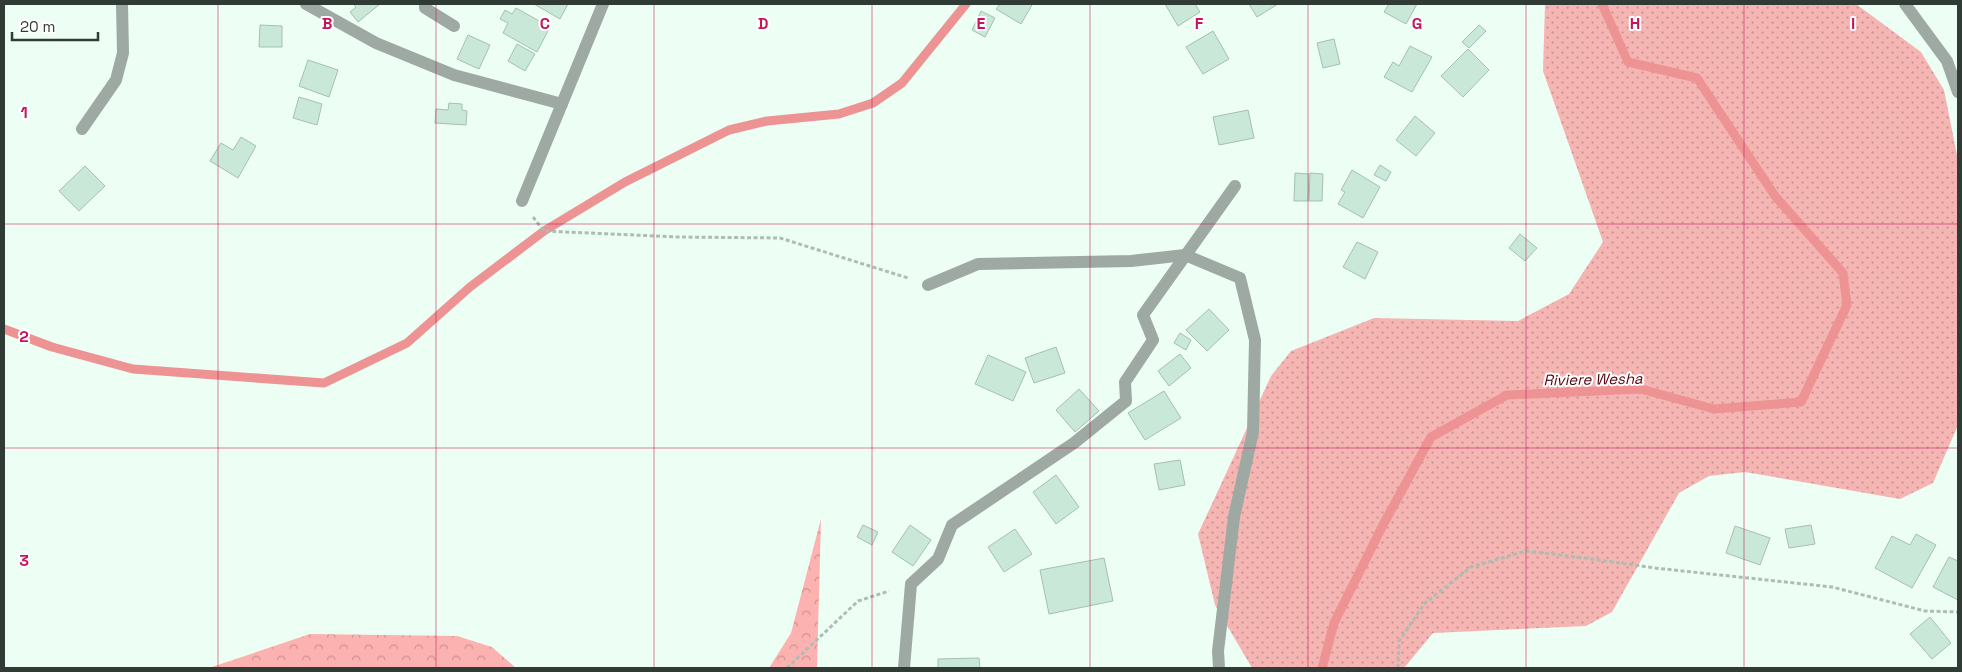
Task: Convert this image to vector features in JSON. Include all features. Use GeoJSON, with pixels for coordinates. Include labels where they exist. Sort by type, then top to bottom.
{"type":"FeatureCollection","features":[{"type":"Feature","properties":{"kind":"street"},"geometry":{"type":"LineString","coordinates":[[82,129],[116,80],[123,54],[122,4]]}},
{"type":"Feature","properties":{"kind":"street"},"geometry":{"type":"LineString","coordinates":[[306,4],[376,42],[454,75],[562,104]]}},
{"type":"Feature","properties":{"kind":"street"},"geometry":{"type":"LineString","coordinates":[[424,4],[425,8],[454,26]]}},
{"type":"Feature","properties":{"kind":"street"},"geometry":{"type":"LineString","coordinates":[[522,201],[603,4]]}},
{"type":"Feature","properties":{"kind":"street"},"geometry":{"type":"LineString","coordinates":[[1905,4],[1947,61],[1958,92]]}},
{"type":"Feature","properties":{"kind":"street"},"geometry":{"type":"LineString","coordinates":[[904,668],[911,584],[938,560],[952,525],[1074,443],[1126,401],[1125,382],[1153,340],[1143,315],[1235,186]]}},
{"type":"Feature","properties":{"kind":"street"},"geometry":{"type":"LineString","coordinates":[[928,285],[978,264],[1131,261],[1185,255],[1240,278],[1255,340],[1253,432],[1234,517],[1218,651],[1219,668]]}},
{"type":"Feature","properties":{"kind":"path"},"geometry":{"type":"LineString","coordinates":[[522,201],[544,231],[678,237],[780,238],[928,285]]}},
{"type":"Feature","properties":{"kind":"path"},"geometry":{"type":"LineString","coordinates":[[1398,668],[1399,641],[1425,603],[1471,567],[1526,551],[1655,568],[1832,587],[1925,611],[1958,612]]}},
{"type":"Feature","properties":{"kind":"path"},"geometry":{"type":"LineString","coordinates":[[787,668],[858,601],[911,584]]}},
{"type":"Feature","properties":{"kind":"shaded area"},"geometry":{"type":"Polygon","coordinates":[[[1545,4],[1856,4],[1921,52],[1944,90],[1958,160],[1958,425],[1933,483],[1900,499],[1745,472],[1709,476],[1679,493],[1612,612],[1586,626],[1433,633],[1404,668],[1252,668],[1215,605],[1198,534],[1271,376],[1291,351],[1374,318],[1518,321],[1569,294],[1603,242],[1543,71],[1545,4]]]}},
{"type":"Feature","properties":{"kind":"green space"},"geometry":{"type":"Polygon","coordinates":[[[821,519],[817,668],[769,668],[791,633],[821,519]]]}},
{"type":"Feature","properties":{"kind":"green space"},"geometry":{"type":"Polygon","coordinates":[[[310,634],[457,636],[492,647],[516,668],[209,668],[310,634]]]}},
{"type":"Feature","properties":{"kind":"building"},"geometry":{"type":"Polygon","coordinates":[[[353,4],[380,4],[358,22],[350,12],[356,7],[353,4]]]}},
{"type":"Feature","properties":{"kind":"building"},"geometry":{"type":"Polygon","coordinates":[[[534,4],[568,4],[560,19],[534,4]]]}},
{"type":"Feature","properties":{"kind":"building"},"geometry":{"type":"Polygon","coordinates":[[[1000,4],[1032,5],[1021,24],[996,9],[1000,4]]]}},
{"type":"Feature","properties":{"kind":"building"},"geometry":{"type":"Polygon","coordinates":[[[1165,4],[1195,4],[1200,12],[1178,26],[1165,4]]]}},
{"type":"Feature","properties":{"kind":"building"},"geometry":{"type":"Polygon","coordinates":[[[1249,4],[1278,4],[1257,17],[1249,4]]]}},
{"type":"Feature","properties":{"kind":"building"},"geometry":{"type":"Polygon","coordinates":[[[1389,4],[1417,4],[1406,24],[1384,12],[1389,4]]]}},
{"type":"Feature","properties":{"kind":"building"},"geometry":{"type":"Polygon","coordinates":[[[516,8],[550,27],[537,52],[503,33],[508,23],[500,19],[505,10],[512,14],[516,8]]]}},
{"type":"Feature","properties":{"kind":"building"},"geometry":{"type":"Polygon","coordinates":[[[981,11],[995,18],[985,37],[972,30],[981,11]]]}},
{"type":"Feature","properties":{"kind":"building"},"geometry":{"type":"Polygon","coordinates":[[[260,25],[282,26],[282,47],[259,47],[260,25]]]}},
{"type":"Feature","properties":{"kind":"building"},"geometry":{"type":"Polygon","coordinates":[[[1479,25],[1486,31],[1469,48],[1462,42],[1479,25]]]}},
{"type":"Feature","properties":{"kind":"building"},"geometry":{"type":"Polygon","coordinates":[[[1213,31],[1229,59],[1203,74],[1186,47],[1213,31]]]}},
{"type":"Feature","properties":{"kind":"building"},"geometry":{"type":"Polygon","coordinates":[[[468,35],[490,45],[479,69],[457,59],[468,35]]]}},
{"type":"Feature","properties":{"kind":"building"},"geometry":{"type":"Polygon","coordinates":[[[1334,39],[1340,64],[1323,68],[1317,43],[1334,39]]]}},
{"type":"Feature","properties":{"kind":"building"},"geometry":{"type":"Polygon","coordinates":[[[517,44],[535,54],[525,71],[508,61],[517,44]]]}},
{"type":"Feature","properties":{"kind":"building"},"geometry":{"type":"Polygon","coordinates":[[[1410,46],[1432,57],[1412,92],[1384,77],[1393,62],[1399,66],[1410,46]]]}},
{"type":"Feature","properties":{"kind":"building"},"geometry":{"type":"Polygon","coordinates":[[[1468,49],[1489,70],[1463,97],[1441,76],[1468,49]]]}},
{"type":"Feature","properties":{"kind":"building"},"geometry":{"type":"Polygon","coordinates":[[[308,60],[338,70],[329,97],[299,86],[308,60]]]}},
{"type":"Feature","properties":{"kind":"building"},"geometry":{"type":"Polygon","coordinates":[[[299,97],[322,104],[317,125],[293,118],[299,97]]]}},
{"type":"Feature","properties":{"kind":"building"},"geometry":{"type":"Polygon","coordinates":[[[449,103],[462,104],[462,110],[467,111],[466,125],[435,123],[436,109],[448,110],[449,103]]]}},
{"type":"Feature","properties":{"kind":"building"},"geometry":{"type":"Polygon","coordinates":[[[1248,110],[1254,138],[1219,145],[1213,117],[1248,110]]]}},
{"type":"Feature","properties":{"kind":"building"},"geometry":{"type":"Polygon","coordinates":[[[1415,116],[1435,133],[1416,156],[1396,140],[1415,116]]]}},
{"type":"Feature","properties":{"kind":"building"},"geometry":{"type":"Polygon","coordinates":[[[241,137],[256,146],[238,178],[210,161],[221,143],[233,150],[241,137]]]}},
{"type":"Feature","properties":{"kind":"building"},"geometry":{"type":"Polygon","coordinates":[[[1380,165],[1391,172],[1386,181],[1374,175],[1380,165]]]}},
{"type":"Feature","properties":{"kind":"building"},"geometry":{"type":"Polygon","coordinates":[[[85,166],[105,186],[79,211],[59,191],[85,166]]]}},
{"type":"Feature","properties":{"kind":"building"},"geometry":{"type":"Polygon","coordinates":[[[1352,170],[1380,187],[1363,218],[1338,204],[1345,192],[1341,190],[1352,170]]]}},
{"type":"Feature","properties":{"kind":"building"},"geometry":{"type":"Polygon","coordinates":[[[1295,173],[1309,174],[1308,201],[1294,201],[1295,173]]]}},
{"type":"Feature","properties":{"kind":"building"},"geometry":{"type":"Polygon","coordinates":[[[1310,173],[1323,174],[1322,201],[1309,201],[1310,173]]]}},
{"type":"Feature","properties":{"kind":"building"},"geometry":{"type":"Polygon","coordinates":[[[1520,234],[1537,248],[1525,261],[1509,248],[1520,234]]]}},
{"type":"Feature","properties":{"kind":"building"},"geometry":{"type":"Polygon","coordinates":[[[1357,242],[1378,252],[1365,279],[1343,267],[1357,242]]]}},
{"type":"Feature","properties":{"kind":"building"},"geometry":{"type":"Polygon","coordinates":[[[1209,309],[1229,330],[1207,351],[1186,330],[1209,309]]]}},
{"type":"Feature","properties":{"kind":"building"},"geometry":{"type":"Polygon","coordinates":[[[1180,333],[1191,340],[1186,350],[1174,343],[1180,333]]]}},
{"type":"Feature","properties":{"kind":"building"},"geometry":{"type":"Polygon","coordinates":[[[1056,347],[1065,373],[1034,383],[1025,358],[1056,347]]]}},
{"type":"Feature","properties":{"kind":"building"},"geometry":{"type":"Polygon","coordinates":[[[1180,354],[1191,368],[1169,386],[1158,371],[1180,354]]]}},
{"type":"Feature","properties":{"kind":"building"},"geometry":{"type":"Polygon","coordinates":[[[988,355],[1026,372],[1013,401],[975,384],[988,355]]]}},
{"type":"Feature","properties":{"kind":"building"},"geometry":{"type":"Polygon","coordinates":[[[1079,389],[1099,411],[1075,432],[1056,410],[1079,389]]]}},
{"type":"Feature","properties":{"kind":"building"},"geometry":{"type":"Polygon","coordinates":[[[1164,391],[1181,418],[1145,440],[1128,413],[1164,391]]]}},
{"type":"Feature","properties":{"kind":"building"},"geometry":{"type":"Polygon","coordinates":[[[1180,460],[1185,485],[1159,490],[1154,464],[1180,460]]]}},
{"type":"Feature","properties":{"kind":"building"},"geometry":{"type":"Polygon","coordinates":[[[1056,475],[1079,507],[1056,524],[1033,492],[1056,475]]]}},
{"type":"Feature","properties":{"kind":"building"},"geometry":{"type":"Polygon","coordinates":[[[863,525],[878,532],[872,545],[857,537],[863,525]]]}},
{"type":"Feature","properties":{"kind":"building"},"geometry":{"type":"Polygon","coordinates":[[[910,525],[931,540],[913,566],[892,552],[910,525]]]}},
{"type":"Feature","properties":{"kind":"building"},"geometry":{"type":"Polygon","coordinates":[[[1811,525],[1815,544],[1789,548],[1785,529],[1811,525]]]}},
{"type":"Feature","properties":{"kind":"building"},"geometry":{"type":"Polygon","coordinates":[[[1735,526],[1770,538],[1760,565],[1726,553],[1735,526]]]}},
{"type":"Feature","properties":{"kind":"building"},"geometry":{"type":"Polygon","coordinates":[[[1015,529],[1032,554],[1004,572],[988,547],[1015,529]]]}},
{"type":"Feature","properties":{"kind":"building"},"geometry":{"type":"Polygon","coordinates":[[[1916,534],[1936,545],[1912,588],[1875,568],[1892,536],[1910,545],[1916,534]]]}},
{"type":"Feature","properties":{"kind":"building"},"geometry":{"type":"Polygon","coordinates":[[[1949,557],[1958,561],[1958,600],[1933,587],[1949,557]]]}},
{"type":"Feature","properties":{"kind":"building"},"geometry":{"type":"Polygon","coordinates":[[[1104,558],[1113,601],[1049,614],[1040,570],[1104,558]]]}},
{"type":"Feature","properties":{"kind":"building"},"geometry":{"type":"Polygon","coordinates":[[[1930,617],[1951,643],[1932,659],[1910,634],[1930,617]]]}},
{"type":"Feature","properties":{"kind":"building"},"geometry":{"type":"Polygon","coordinates":[[[979,658],[980,668],[938,668],[938,659],[979,658]]]}},
{"type":"Feature","properties":{"kind":"waterway"},"geometry":{"type":"LineString","coordinates":[[4,329],[52,347],[133,369],[324,383],[407,343],[470,287],[544,231],[625,182],[729,130],[767,121],[839,114],[873,103],[902,83],[966,4]]}},
{"type":"Feature","properties":{"kind":"waterway","name":"Riviere Wesha"},"geometry":{"type":"LineString","coordinates":[[1322,668],[1334,623],[1383,525],[1431,437],[1507,395],[1641,389],[1714,409],[1801,402],[1847,305],[1843,273],[1775,196],[1697,78],[1628,62],[1602,4]]}}]}
